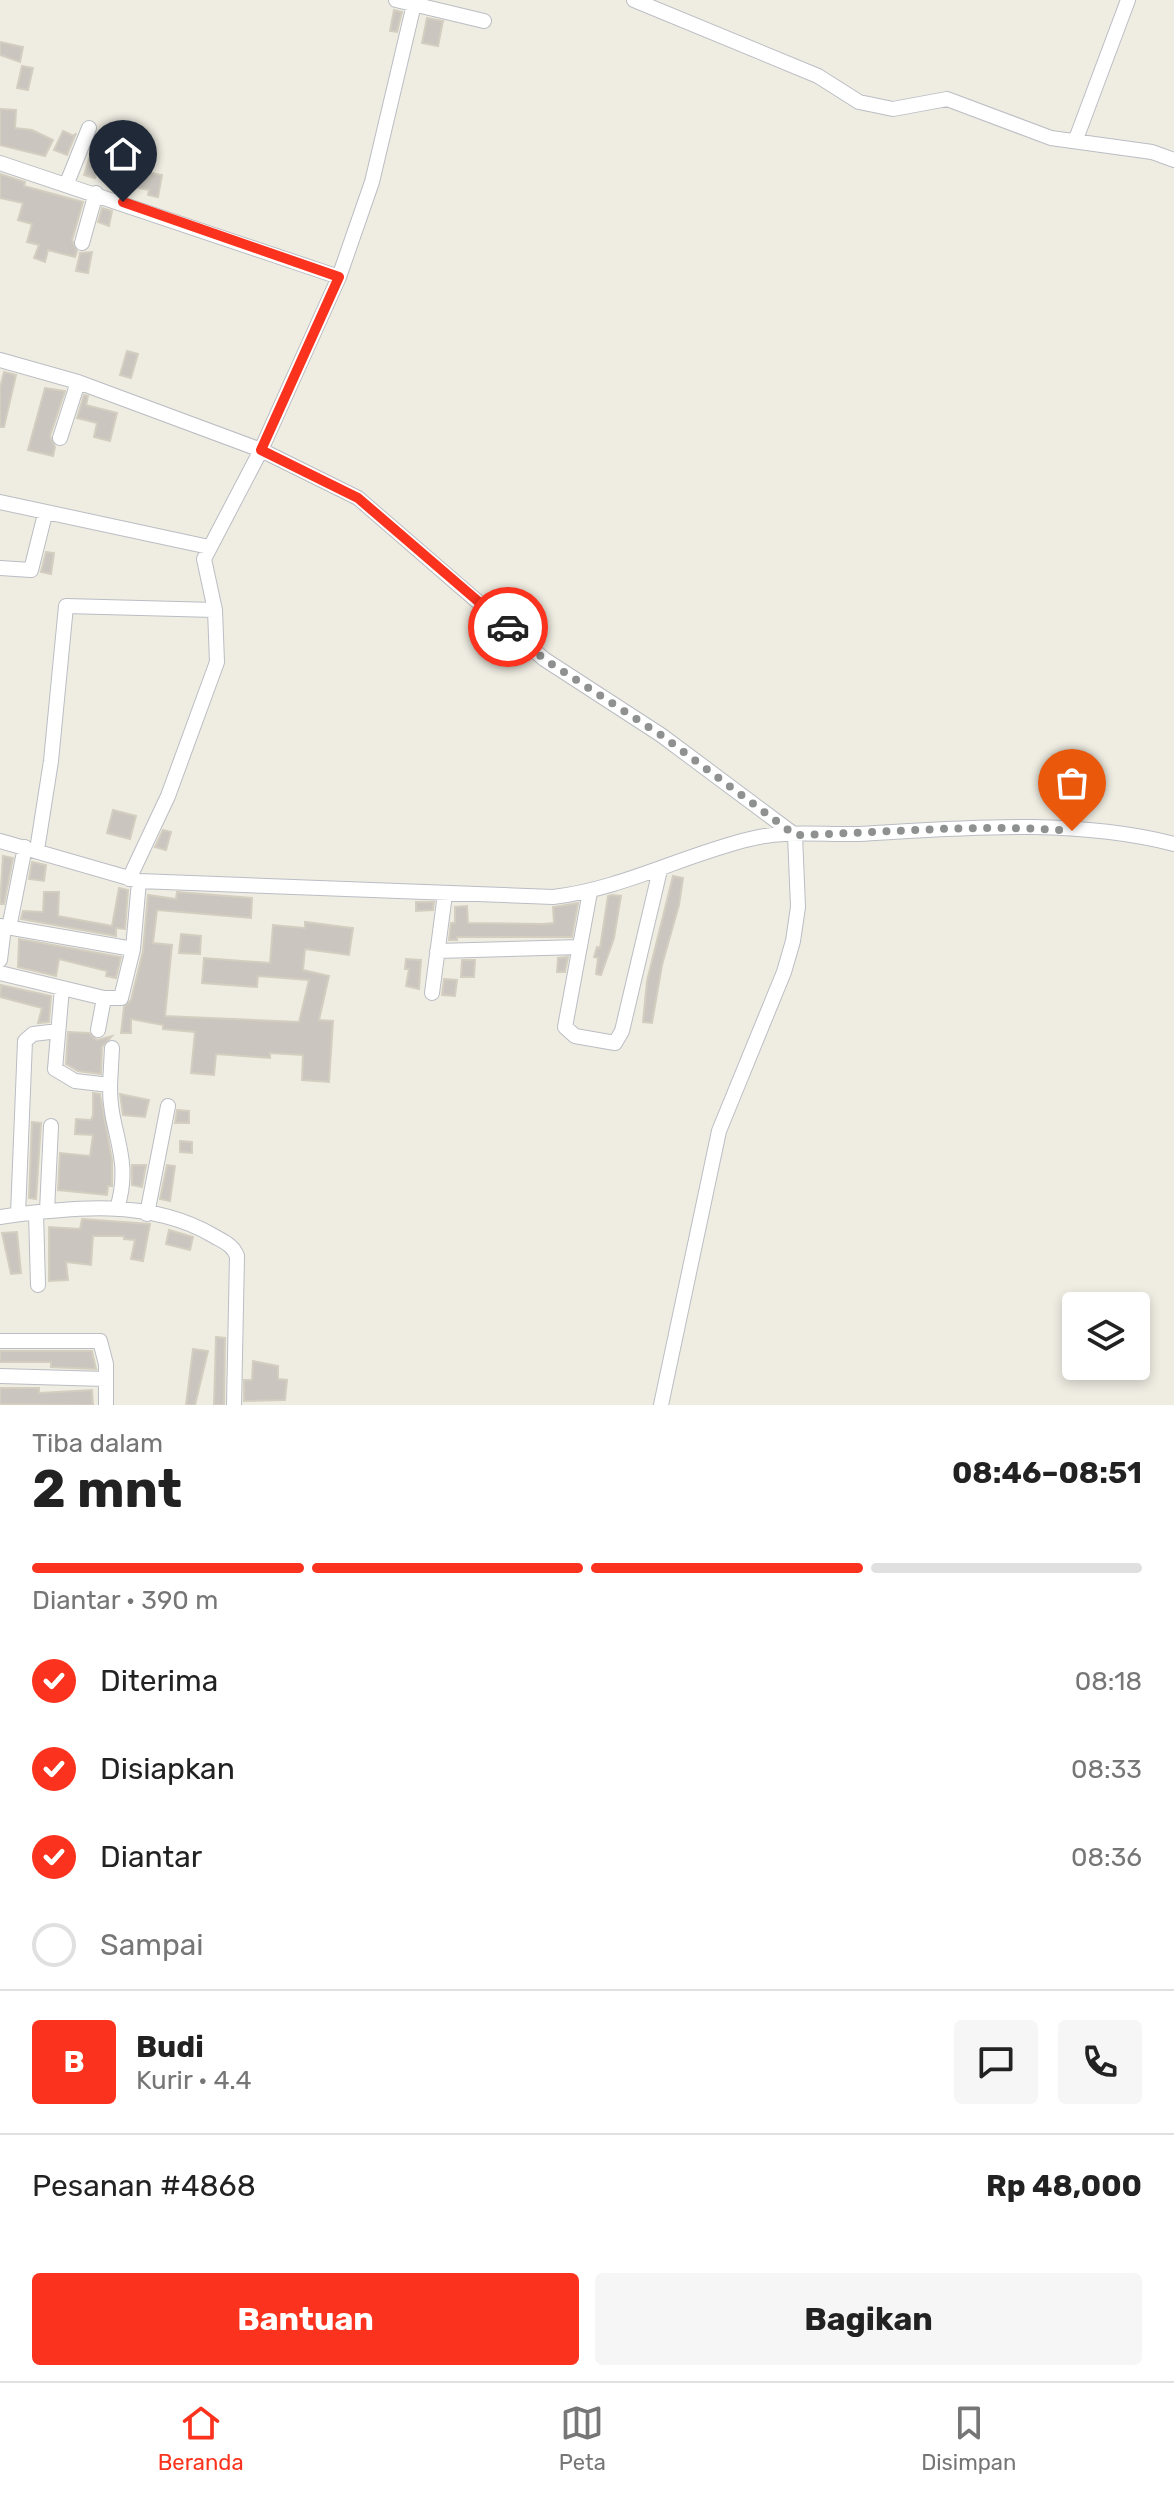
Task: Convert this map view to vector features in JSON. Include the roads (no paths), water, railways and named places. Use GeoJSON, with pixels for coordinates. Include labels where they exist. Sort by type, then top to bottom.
{"type":"FeatureCollection","features":[{"type":"Feature","properties":{"kind":"street"},"geometry":{"type":"LineString","coordinates":[[396,0],[484,21]]}},
{"type":"Feature","properties":{"kind":"street"},"geometry":{"type":"LineString","coordinates":[[634,0],[818,76],[859,102],[893,109],[947,99],[1051,138],[1076,139],[1152,152],[1174,160]]}},
{"type":"Feature","properties":{"kind":"street"},"geometry":{"type":"LineString","coordinates":[[1076,139],[1128,0]]}},
{"type":"Feature","properties":{"kind":"street"},"geometry":{"type":"LineString","coordinates":[[0,973],[104,998],[116,999],[124,995],[133,949],[134,880],[217,662],[215,610],[204,559],[261,450],[339,277],[372,182],[414,3]]}},
{"type":"Feature","properties":{"kind":"street"},"geometry":{"type":"LineString","coordinates":[[67,183],[89,128]]}},
{"type":"Feature","properties":{"kind":"street"},"geometry":{"type":"LineString","coordinates":[[0,163],[339,277]]}},
{"type":"Feature","properties":{"kind":"street"},"geometry":{"type":"LineString","coordinates":[[82,243],[96,193]]}},
{"type":"Feature","properties":{"kind":"street"},"geometry":{"type":"LineString","coordinates":[[0,360],[78,382],[261,450],[358,498],[544,659],[661,735],[795,835]]}},
{"type":"Feature","properties":{"kind":"street"},"geometry":{"type":"LineString","coordinates":[[60,438],[78,382]]}},
{"type":"Feature","properties":{"kind":"street"},"geometry":{"type":"LineString","coordinates":[[0,502],[209,547]]}},
{"type":"Feature","properties":{"kind":"street"},"geometry":{"type":"LineString","coordinates":[[0,568],[31,570],[45,514]]}},
{"type":"Feature","properties":{"kind":"street"},"geometry":{"type":"LineString","coordinates":[[0,960],[5,927],[31,849],[51,761],[66,606],[215,610]]}},
{"type":"Feature","properties":{"kind":"street"},"geometry":{"type":"LineString","coordinates":[[0,841],[134,880],[553,897],[590,892],[755,837],[1019,826],[1174,844]]}},
{"type":"Feature","properties":{"kind":"street"},"geometry":{"type":"LineString","coordinates":[[661,1405],[719,1131],[784,972],[793,941],[798,907],[795,835]]}},
{"type":"Feature","properties":{"kind":"street"},"geometry":{"type":"LineString","coordinates":[[590,892],[565,1027],[575,1036],[615,1043],[622,1031],[660,870]]}},
{"type":"Feature","properties":{"kind":"street"},"geometry":{"type":"LineString","coordinates":[[432,993],[445,894]]}},
{"type":"Feature","properties":{"kind":"street"},"geometry":{"type":"LineString","coordinates":[[5,927],[133,949]]}},
{"type":"Feature","properties":{"kind":"street"},"geometry":{"type":"LineString","coordinates":[[437,951],[580,947]]}},
{"type":"Feature","properties":{"kind":"street"},"geometry":{"type":"LineString","coordinates":[[62,988],[57,1074],[75,1081],[110,1085]]}},
{"type":"Feature","properties":{"kind":"street"},"geometry":{"type":"LineString","coordinates":[[98,1030],[104,998]]}},
{"type":"Feature","properties":{"kind":"street"},"geometry":{"type":"LineString","coordinates":[[18,1214],[25,1041],[33,1034],[58,1031]]}},
{"type":"Feature","properties":{"kind":"street"},"geometry":{"type":"LineString","coordinates":[[112,1048],[110,1108],[123,1151],[123,1183],[117,1209]]}},
{"type":"Feature","properties":{"kind":"street"},"geometry":{"type":"LineString","coordinates":[[147,1214],[168,1106]]}},
{"type":"Feature","properties":{"kind":"street"},"geometry":{"type":"LineString","coordinates":[[38,1285],[51,1126]]}},
{"type":"Feature","properties":{"kind":"street"},"geometry":{"type":"LineString","coordinates":[[0,1217],[117,1209],[206,1231],[235,1250],[238,1342],[234,1405]]}},
{"type":"Feature","properties":{"kind":"street"},"geometry":{"type":"LineString","coordinates":[[0,1341],[96,1339],[104,1346],[106,1405]]}},
{"type":"Feature","properties":{"kind":"street"},"geometry":{"type":"LineString","coordinates":[[0,1376],[106,1379]]}}]}
